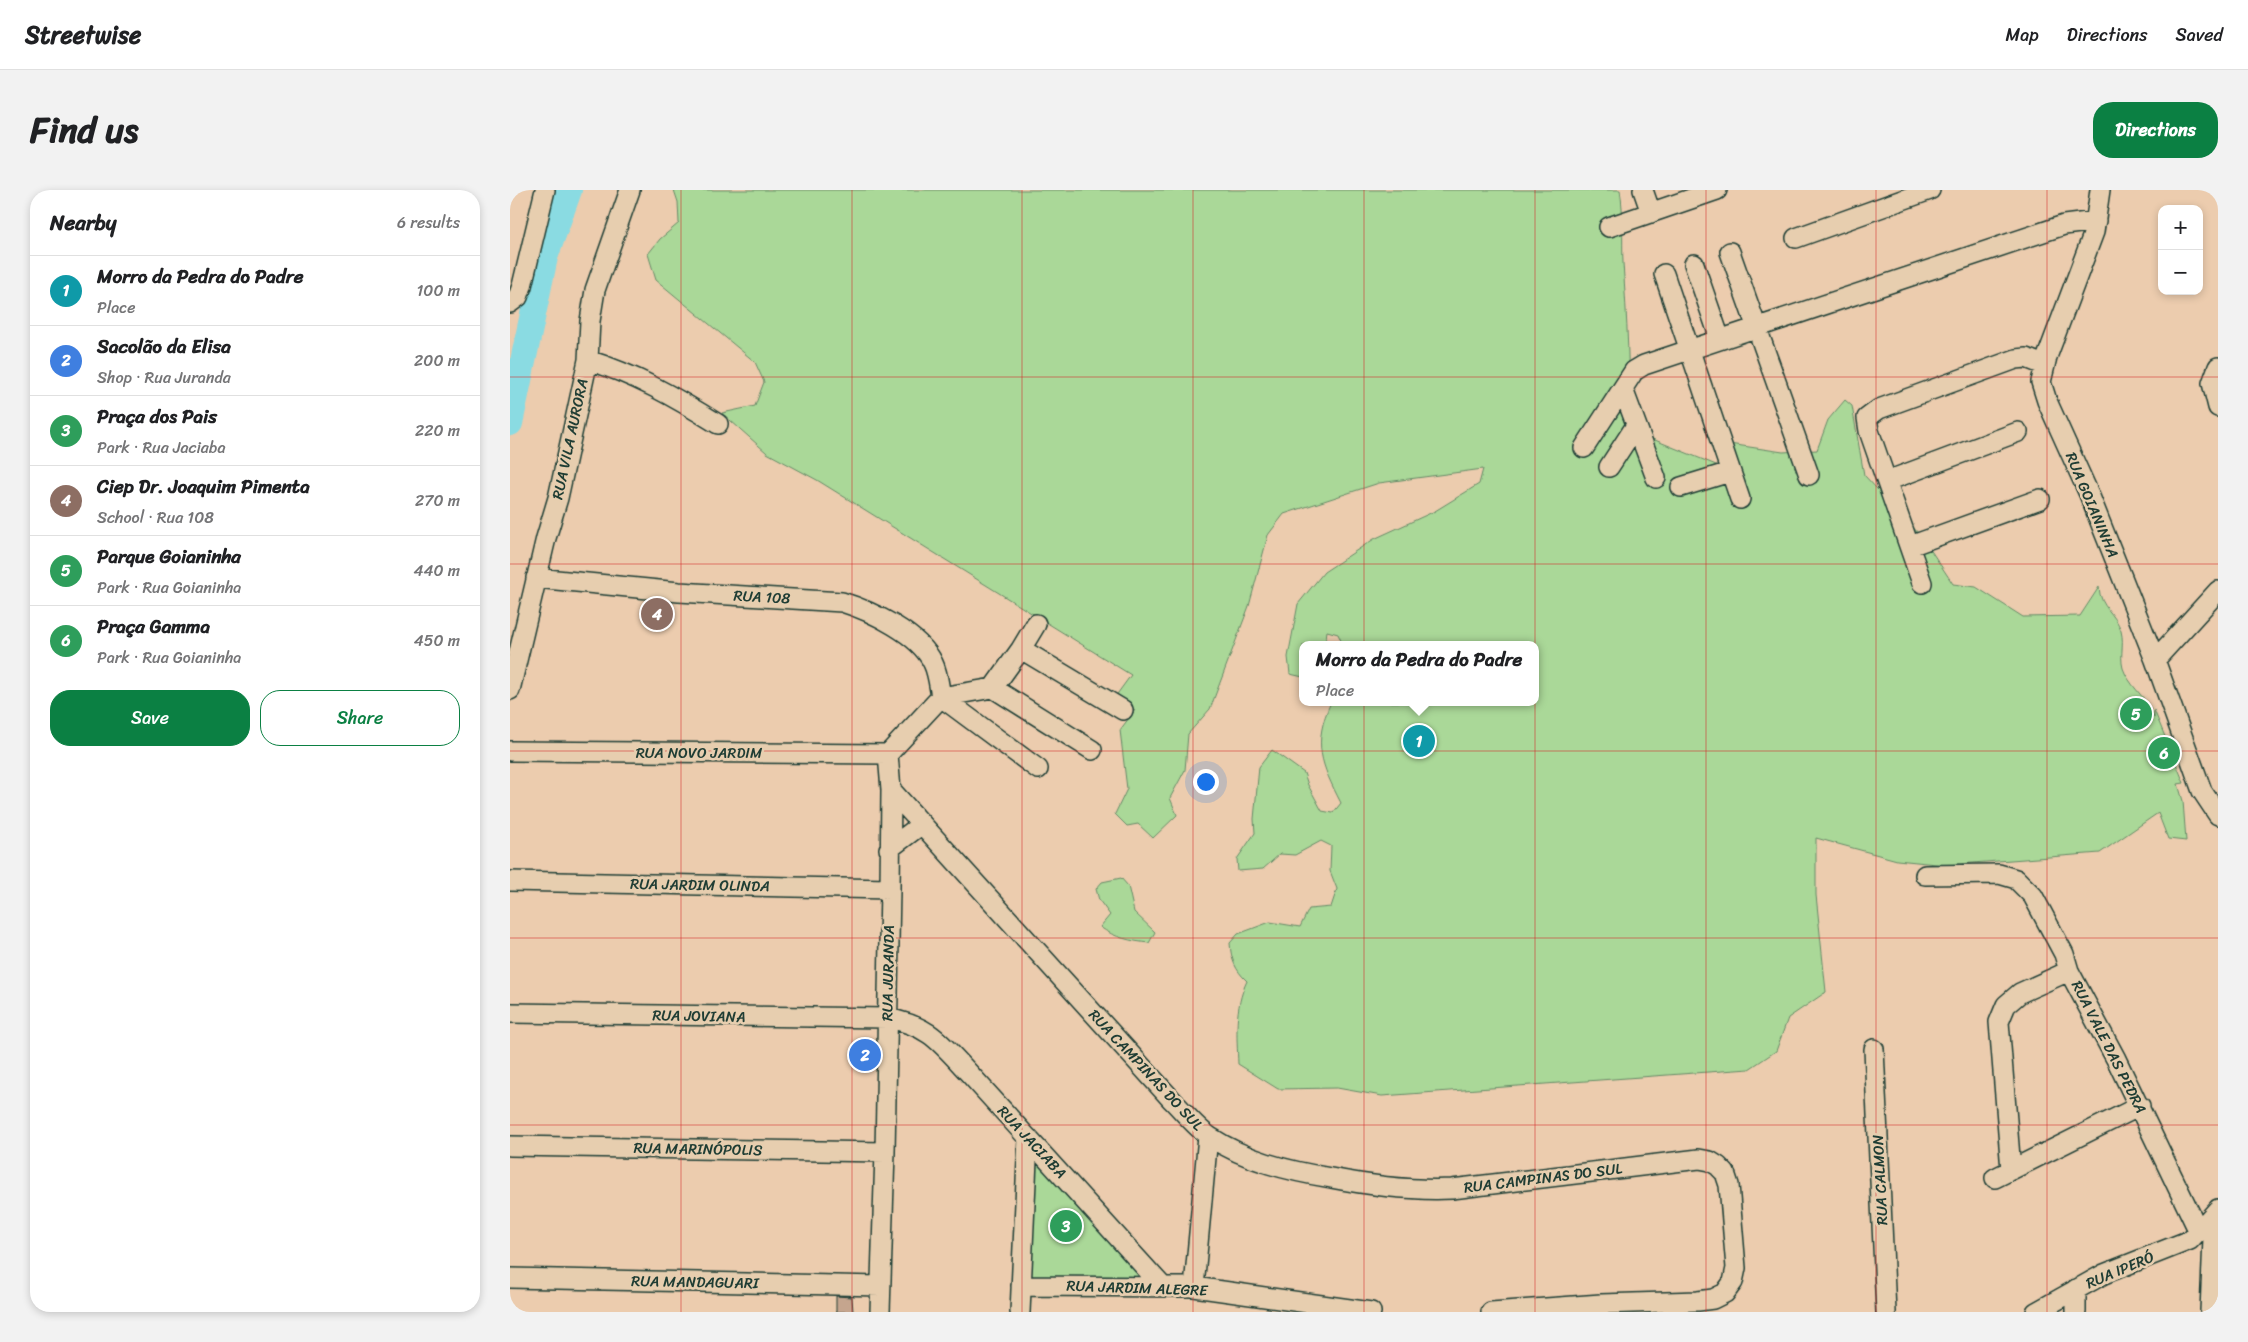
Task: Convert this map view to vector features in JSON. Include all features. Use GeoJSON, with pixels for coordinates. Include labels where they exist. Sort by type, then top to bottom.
{"type":"FeatureCollection","features":[{"type":"Feature","properties":{"kind":"street"},"geometry":{"type":"LineString","coordinates":[[510,303],[518,296],[522,286],[545,190]]}},
{"type":"Feature","properties":{"kind":"street","name":"RUA VILA AURORA"},"geometry":{"type":"LineString","coordinates":[[510,690],[536,578],[558,498],[588,360],[590,321],[595,290],[630,190]]}},
{"type":"Feature","properties":{"kind":"street"},"geometry":{"type":"LineString","coordinates":[[1643,190],[1651,213]]}},
{"type":"Feature","properties":{"kind":"street"},"geometry":{"type":"LineString","coordinates":[[1609,227],[1717,190]]}},
{"type":"Feature","properties":{"kind":"street"},"geometry":{"type":"LineString","coordinates":[[1796,238],[1930,190]]}},
{"type":"Feature","properties":{"kind":"street","name":"RUA GOIANINHA"},"geometry":{"type":"LineString","coordinates":[[2100,190],[2096,221],[2088,250],[2044,365],[2041,382],[2047,401],[2089,494],[2155,660],[2202,792],[2218,815]]}},
{"type":"Feature","properties":{"kind":"street"},"geometry":{"type":"LineString","coordinates":[[1584,448],[1634,371],[1639,368],[1756,326],[2064,225],[2096,221]]}},
{"type":"Feature","properties":{"kind":"street"},"geometry":{"type":"LineString","coordinates":[[1730,252],[1809,475]]}},
{"type":"Feature","properties":{"kind":"street"},"geometry":{"type":"LineString","coordinates":[[1694,264],[1720,339]]}},
{"type":"Feature","properties":{"kind":"street"},"geometry":{"type":"LineString","coordinates":[[1664,274],[1740,499]]}},
{"type":"Feature","properties":{"kind":"street"},"geometry":{"type":"LineString","coordinates":[[1922,582],[1867,418],[1873,413],[2016,359],[2026,358],[2044,365]]}},
{"type":"Feature","properties":{"kind":"street"},"geometry":{"type":"LineString","coordinates":[[588,360],[622,370],[677,398],[718,424]]}},
{"type":"Feature","properties":{"kind":"street"},"geometry":{"type":"LineString","coordinates":[[2216,377],[2218,407]]}},
{"type":"Feature","properties":{"kind":"street"},"geometry":{"type":"LineString","coordinates":[[1623,389],[1635,427],[1656,478]]}},
{"type":"Feature","properties":{"kind":"street"},"geometry":{"type":"LineString","coordinates":[[1609,467],[1635,427]]}},
{"type":"Feature","properties":{"kind":"street"},"geometry":{"type":"LineString","coordinates":[[1887,481],[2018,432]]}},
{"type":"Feature","properties":{"kind":"street"},"geometry":{"type":"LineString","coordinates":[[1681,488],[1730,472]]}},
{"type":"Feature","properties":{"kind":"street"},"geometry":{"type":"LineString","coordinates":[[1910,546],[2040,499]]}},
{"type":"Feature","properties":{"kind":"street","name":"RUA 108"},"geometry":{"type":"LineString","coordinates":[[536,578],[679,592],[842,602],[863,608],[879,616],[919,644],[934,664],[941,696]]}},
{"type":"Feature","properties":{"kind":"street"},"geometry":{"type":"LineString","coordinates":[[2155,660],[2218,591]]}},
{"type":"Feature","properties":{"kind":"street"},"geometry":{"type":"LineString","coordinates":[[994,688],[1036,624]]}},
{"type":"Feature","properties":{"kind":"street"},"geometry":{"type":"LineString","coordinates":[[1021,649],[1123,710]]}},
{"type":"Feature","properties":{"kind":"street"},"geometry":{"type":"LineString","coordinates":[[888,754],[941,696],[994,688],[1092,750]]}},
{"type":"Feature","properties":{"kind":"street"},"geometry":{"type":"LineString","coordinates":[[941,696],[1038,769]]}},
{"type":"Feature","properties":{"kind":"street","name":"RUA NOVO JARDIM"},"geometry":{"type":"LineString","coordinates":[[510,751],[888,754]]}},
{"type":"Feature","properties":{"kind":"street","name":"RUA JURANDA"},"geometry":{"type":"LineString","coordinates":[[880,1312],[890,889],[891,790],[888,754]]}},
{"type":"Feature","properties":{"kind":"street","name":"RUA CAMPINAS DO SUL"},"geometry":{"type":"LineString","coordinates":[[891,790],[1172,1100],[1208,1136],[1246,1155],[1284,1170],[1392,1189],[1452,1189],[1694,1160],[1710,1161],[1725,1174],[1730,1190],[1737,1258],[1735,1276],[1731,1288],[1720,1297],[1698,1301],[1601,1304],[1492,1312]]}},
{"type":"Feature","properties":{"kind":"street"},"geometry":{"type":"LineString","coordinates":[[889,849],[922,824]]}},
{"type":"Feature","properties":{"kind":"street"},"geometry":{"type":"LineString","coordinates":[[1925,875],[1999,874],[2016,879],[2033,896],[2064,954],[2069,970]]}},
{"type":"Feature","properties":{"kind":"street","name":"RUA JARDIM OLINDA"},"geometry":{"type":"LineString","coordinates":[[510,881],[890,889]]}},
{"type":"Feature","properties":{"kind":"street","name":"RUA VALE DAS PEDRA"},"geometry":{"type":"LineString","coordinates":[[2140,1106],[2003,1174],[1999,1022],[2006,1005],[2020,993],[2069,970],[2140,1106],[2210,1241]]}},
{"type":"Feature","properties":{"kind":"street","name":"RUA JOVIANA"},"geometry":{"type":"LineString","coordinates":[[510,1013],[887,1018]]}},
{"type":"Feature","properties":{"kind":"street","name":"RUA JACIABA"},"geometry":{"type":"LineString","coordinates":[[887,1018],[920,1027],[937,1040],[1163,1287]]}},
{"type":"Feature","properties":{"kind":"street","name":"RUA CALMON"},"geometry":{"type":"LineString","coordinates":[[1874,1049],[1886,1312]]}},
{"type":"Feature","properties":{"kind":"street"},"geometry":{"type":"LineString","coordinates":[[1194,1287],[1208,1136]]}},
{"type":"Feature","properties":{"kind":"street"},"geometry":{"type":"LineString","coordinates":[[1020,1312],[1028,1138]]}},
{"type":"Feature","properties":{"kind":"street","name":"RUA MARINÓPOLIS"},"geometry":{"type":"LineString","coordinates":[[510,1146],[885,1152]]}},
{"type":"Feature","properties":{"kind":"street","name":"RUA IPERÓ"},"geometry":{"type":"LineString","coordinates":[[2036,1312],[2104,1274],[2179,1246],[2190,1240],[2210,1241],[2216,1211]]}},
{"type":"Feature","properties":{"kind":"street"},"geometry":{"type":"LineString","coordinates":[[2210,1241],[2210,1312]]}},
{"type":"Feature","properties":{"kind":"street","name":"RUA MANDAGUARI"},"geometry":{"type":"LineString","coordinates":[[510,1278],[880,1286]]}},
{"type":"Feature","properties":{"kind":"street","name":"RUA JARDIM ALEGRE"},"geometry":{"type":"LineString","coordinates":[[1021,1286],[1194,1287],[1371,1312]]}},
{"type":"Feature","properties":{"kind":"street"},"geometry":{"type":"LineString","coordinates":[[2076,1289],[2076,1312]]}},
{"type":"Feature","properties":{"kind":"green space"},"geometry":{"type":"Polygon","coordinates":[[[674,190],[1620,190],[1628,346],[1628,429],[1721,467],[1729,444],[1783,452],[1817,450],[1828,420],[1845,400],[1852,406],[1864,475],[1922,537],[1953,584],[1976,587],[2023,617],[2080,616],[2099,587],[2102,600],[2116,619],[2121,631],[2122,663],[2125,673],[2132,685],[2145,700],[2154,718],[2154,710],[2184,783],[2178,784],[2183,801],[2186,841],[2168,839],[2158,813],[2100,853],[1946,865],[1897,860],[1816,838],[1816,895],[1826,992],[1788,1018],[1776,1051],[1749,1069],[1382,1096],[1337,1088],[1278,1089],[1238,1064],[1238,1012],[1247,981],[1234,964],[1230,943],[1238,934],[1270,922],[1300,927],[1309,909],[1331,907],[1337,889],[1330,871],[1331,846],[1321,841],[1295,855],[1280,854],[1263,869],[1238,871],[1237,859],[1255,833],[1254,819],[1259,767],[1272,750],[1304,773],[1308,785],[1322,811],[1333,813],[1341,803],[1328,777],[1321,754],[1322,730],[1329,706],[1539,706],[1539,641],[1341,641],[1338,634],[1327,631],[1326,641],[1299,641],[1299,676],[1290,674],[1288,657],[1298,604],[1324,572],[1374,539],[1435,511],[1479,484],[1483,469],[1379,483],[1284,514],[1268,535],[1249,606],[1210,709],[1188,734],[1185,770],[1170,798],[1177,815],[1153,838],[1138,824],[1127,826],[1115,814],[1127,789],[1120,730],[1135,710],[1115,697],[1131,675],[817,480],[767,453],[722,413],[755,406],[764,382],[755,362],[656,280],[648,254],[660,239],[679,223],[678,202],[674,190]]]}},
{"type":"Feature","properties":{"kind":"green space"},"geometry":{"type":"Polygon","coordinates":[[[1121,878],[1128,886],[1134,912],[1155,932],[1149,943],[1123,938],[1111,934],[1100,927],[1110,915],[1099,900],[1096,889],[1102,882],[1121,878]]]}},
{"type":"Feature","properties":{"kind":"green space"},"geometry":{"type":"Polygon","coordinates":[[[1026,1139],[1163,1286],[1024,1284],[1026,1139]]]}},
{"type":"Feature","properties":{"kind":"building"},"geometry":{"type":"Polygon","coordinates":[[[872,1047],[872,1063],[859,1063],[859,1048],[872,1047]]]}},
{"type":"Feature","properties":{"kind":"building"},"geometry":{"type":"Polygon","coordinates":[[[836,1296],[852,1297],[853,1312],[836,1312],[836,1296]]]}},
{"type":"Feature","properties":{"kind":"waterway"},"geometry":{"type":"LineString","coordinates":[[510,423],[545,257],[569,190]]}},
{"type":"Feature","properties":{"kind":"place","name":"Ciep Dr. Joaquim Pimenta"},"geometry":{"type":"Point","coordinates":[657,614]}},
{"type":"Feature","properties":{"kind":"place","name":"Parque Goianinha"},"geometry":{"type":"Point","coordinates":[2136,714]}},
{"type":"Feature","properties":{"kind":"place","name":"Morro da Pedra do Padre"},"geometry":{"type":"Point","coordinates":[1419,741]}},
{"type":"Feature","properties":{"kind":"place","name":"Praça Gamma"},"geometry":{"type":"Point","coordinates":[2164,753]}},
{"type":"Feature","properties":{"kind":"place","name":"Sacolão da Elisa"},"geometry":{"type":"Point","coordinates":[865,1055]}},
{"type":"Feature","properties":{"kind":"place","name":"Praça dos Pais"},"geometry":{"type":"Point","coordinates":[1066,1226]}}]}
